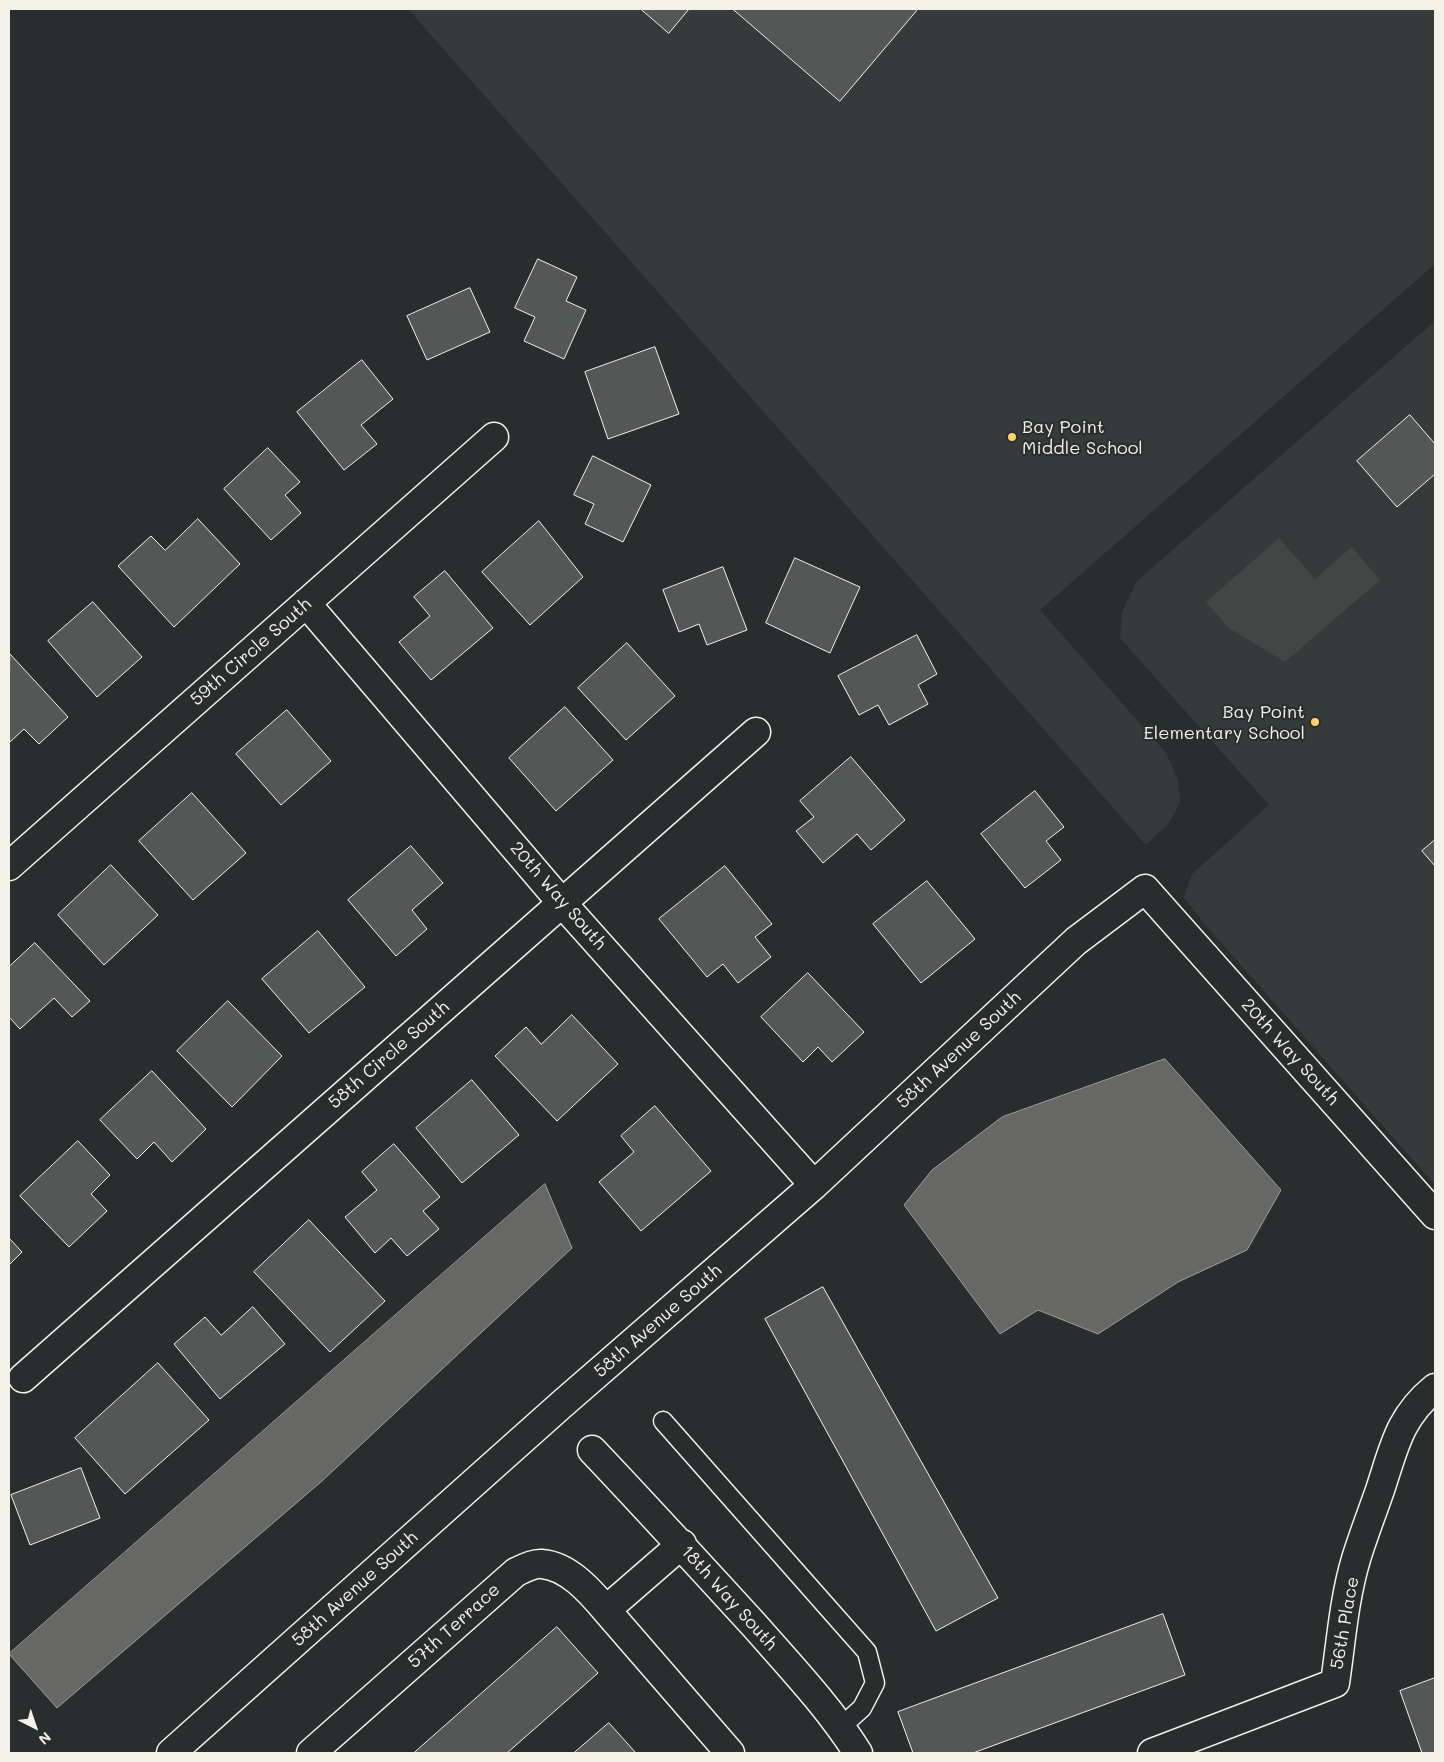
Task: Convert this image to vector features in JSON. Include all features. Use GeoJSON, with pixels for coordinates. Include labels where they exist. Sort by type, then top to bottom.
{"type":"FeatureCollection","features":[{"type":"Feature","properties":{"kind":"street","name":"59th Circle South"},"geometry":{"type":"LineString","coordinates":[[9,866],[494,437]]}},
{"type":"Feature","properties":{"kind":"street","name":"20th Way South"},"geometry":{"type":"LineString","coordinates":[[306,603],[562,903],[814,1185]]}},
{"type":"Feature","properties":{"kind":"street","name":"58th Circle South"},"geometry":{"type":"LineString","coordinates":[[23,1378],[756,732]]}},
{"type":"Feature","properties":{"kind":"street","name":"20th Way South"},"geometry":{"type":"LineString","coordinates":[[1145,889],[1435,1215]]}},
{"type":"Feature","properties":{"kind":"street","name":"58th Avenue South"},"geometry":{"type":"LineString","coordinates":[[171,1753],[561,1405],[814,1185],[1076,941],[1145,889]]}},
{"type":"Feature","properties":{"kind":"street","name":"56th Place"},"geometry":{"type":"LineString","coordinates":[[1152,1753],[1334,1683],[1347,1598],[1356,1560],[1389,1458],[1409,1415],[1421,1399],[1435,1388]]}},
{"type":"Feature","properties":{"kind":"street","name":"18th Way South"},"geometry":{"type":"LineString","coordinates":[[592,1450],[682,1544],[818,1697],[858,1753]]}},
{"type":"Feature","properties":{"kind":"street"},"geometry":{"type":"LineString","coordinates":[[606,1610],[682,1544]]}},
{"type":"Feature","properties":{"kind":"street","name":"57th Terrace"},"geometry":{"type":"LineString","coordinates":[[312,1753],[516,1572],[541,1563],[568,1572],[606,1610],[730,1753]]}},
{"type":"Feature","properties":{"kind":"lane"},"geometry":{"type":"LineString","coordinates":[[663,1421],[867,1652],[875,1683],[862,1708],[841,1727]]}},
{"type":"Feature","properties":{"kind":"shaded area","name":"Bay Point Middle School"},"geometry":{"type":"Polygon","coordinates":[[[408,9],[1435,9],[1435,264],[1040,610],[1166,753],[1178,780],[1180,802],[1169,823],[1146,845],[408,9]]]}},
{"type":"Feature","properties":{"kind":"shaded area","name":"Bay Point Elementary School"},"geometry":{"type":"Polygon","coordinates":[[[1435,321],[1435,1185],[1201,920],[1184,897],[1192,874],[1269,805],[1120,638],[1122,612],[1137,581],[1435,321]]]}},
{"type":"Feature","properties":{"kind":"shaded area"},"geometry":{"type":"Polygon","coordinates":[[[1279,538],[1315,579],[1352,547],[1380,580],[1285,662],[1229,628],[1206,602],[1279,538]]]}},
{"type":"Feature","properties":{"kind":"shaded area"},"geometry":{"type":"Polygon","coordinates":[[[1165,1059],[1281,1190],[1247,1250],[1178,1282],[1098,1334],[1038,1310],[1000,1334],[904,1205],[932,1170],[1002,1117],[1165,1059]]]}},
{"type":"Feature","properties":{"kind":"shaded area"},"geometry":{"type":"Polygon","coordinates":[[[545,1184],[572,1248],[322,1481],[57,1708],[9,1654],[545,1184]]]}},
{"type":"Feature","properties":{"kind":"building"},"geometry":{"type":"Polygon","coordinates":[[[641,9],[689,9],[669,33],[641,9]]]}},
{"type":"Feature","properties":{"kind":"building"},"geometry":{"type":"Polygon","coordinates":[[[733,9],[918,9],[840,101],[733,9]]]}},
{"type":"Feature","properties":{"kind":"building"},"geometry":{"type":"Polygon","coordinates":[[[538,259],[577,277],[566,301],[586,310],[564,359],[524,341],[535,317],[515,308],[538,259]]]}},
{"type":"Feature","properties":{"kind":"building"},"geometry":{"type":"Polygon","coordinates":[[[470,288],[490,332],[427,360],[407,316],[470,288]]]}},
{"type":"Feature","properties":{"kind":"building"},"geometry":{"type":"Polygon","coordinates":[[[655,347],[679,414],[608,439],[585,372],[655,347]]]}},
{"type":"Feature","properties":{"kind":"building"},"geometry":{"type":"Polygon","coordinates":[[[362,360],[393,399],[361,425],[377,444],[344,470],[297,412],[362,360]]]}},
{"type":"Feature","properties":{"kind":"building"},"geometry":{"type":"Polygon","coordinates":[[[1410,415],[1435,444],[1435,474],[1397,507],[1357,461],[1410,415]]]}},
{"type":"Feature","properties":{"kind":"building"},"geometry":{"type":"Polygon","coordinates":[[[268,448],[300,482],[285,495],[301,513],[271,540],[224,489],[268,448]]]}},
{"type":"Feature","properties":{"kind":"building"},"geometry":{"type":"Polygon","coordinates":[[[593,456],[651,485],[623,542],[585,524],[594,504],[574,495],[593,456]]]}},
{"type":"Feature","properties":{"kind":"building"},"geometry":{"type":"Polygon","coordinates":[[[198,519],[240,564],[174,627],[118,566],[151,536],[165,550],[198,519]]]}},
{"type":"Feature","properties":{"kind":"building"},"geometry":{"type":"Polygon","coordinates":[[[539,521],[583,577],[530,625],[482,572],[539,521]]]}},
{"type":"Feature","properties":{"kind":"building"},"geometry":{"type":"Polygon","coordinates":[[[795,558],[860,587],[830,653],[766,623],[795,558]]]}},
{"type":"Feature","properties":{"kind":"building"},"geometry":{"type":"Polygon","coordinates":[[[723,567],[747,630],[707,645],[699,624],[679,632],[663,590],[723,567]]]}},
{"type":"Feature","properties":{"kind":"building"},"geometry":{"type":"Polygon","coordinates":[[[445,571],[493,628],[431,680],[399,642],[430,616],[414,597],[445,571]]]}},
{"type":"Feature","properties":{"kind":"building"},"geometry":{"type":"Polygon","coordinates":[[[93,602],[142,657],[97,697],[48,641],[93,602]]]}},
{"type":"Feature","properties":{"kind":"building"},"geometry":{"type":"Polygon","coordinates":[[[917,635],[937,674],[918,685],[928,704],[889,725],[878,705],[859,715],[838,676],[917,635]]]}},
{"type":"Feature","properties":{"kind":"building"},"geometry":{"type":"Polygon","coordinates":[[[627,643],[675,696],[626,740],[578,688],[627,643]]]}},
{"type":"Feature","properties":{"kind":"building"},"geometry":{"type":"Polygon","coordinates":[[[10,654],[68,717],[39,744],[24,729],[9,741],[10,654]]]}},
{"type":"Feature","properties":{"kind":"building"},"geometry":{"type":"Polygon","coordinates":[[[565,707],[613,760],[556,811],[509,758],[565,707]]]}},
{"type":"Feature","properties":{"kind":"building"},"geometry":{"type":"Polygon","coordinates":[[[287,710],[331,761],[281,805],[236,754],[287,710]]]}},
{"type":"Feature","properties":{"kind":"building"},"geometry":{"type":"Polygon","coordinates":[[[851,757],[905,820],[871,850],[857,834],[823,863],[796,831],[814,817],[800,801],[851,757]]]}},
{"type":"Feature","properties":{"kind":"building"},"geometry":{"type":"Polygon","coordinates":[[[1035,791],[1064,827],[1046,841],[1061,860],[1025,888],[981,834],[1035,791]]]}},
{"type":"Feature","properties":{"kind":"building"},"geometry":{"type":"Polygon","coordinates":[[[192,793],[246,853],[193,900],[139,841],[192,793]]]}},
{"type":"Feature","properties":{"kind":"building"},"geometry":{"type":"Polygon","coordinates":[[[1435,840],[1435,866],[1422,851],[1435,840]]]}},
{"type":"Feature","properties":{"kind":"building"},"geometry":{"type":"Polygon","coordinates":[[[411,846],[443,883],[412,910],[427,929],[396,956],[348,900],[411,846]]]}},
{"type":"Feature","properties":{"kind":"building"},"geometry":{"type":"Polygon","coordinates":[[[111,865],[158,915],[104,965],[58,915],[111,865]]]}},
{"type":"Feature","properties":{"kind":"building"},"geometry":{"type":"Polygon","coordinates":[[[725,866],[772,924],[755,937],[771,957],[738,983],[723,964],[707,977],[659,919],[725,866]]]}},
{"type":"Feature","properties":{"kind":"building"},"geometry":{"type":"Polygon","coordinates":[[[927,881],[975,939],[921,983],[873,924],[927,881]]]}},
{"type":"Feature","properties":{"kind":"building"},"geometry":{"type":"Polygon","coordinates":[[[318,931],[365,987],[309,1033],[262,979],[318,931]]]}},
{"type":"Feature","properties":{"kind":"building"},"geometry":{"type":"Polygon","coordinates":[[[35,943],[90,1001],[72,1017],[54,998],[20,1029],[9,1017],[9,967],[35,943]]]}},
{"type":"Feature","properties":{"kind":"building"},"geometry":{"type":"Polygon","coordinates":[[[808,973],[864,1032],[832,1062],[818,1047],[803,1062],[761,1017],[808,973]]]}},
{"type":"Feature","properties":{"kind":"building"},"geometry":{"type":"Polygon","coordinates":[[[228,1001],[282,1056],[232,1107],[177,1051],[228,1001]]]}},
{"type":"Feature","properties":{"kind":"building"},"geometry":{"type":"Polygon","coordinates":[[[572,1015],[618,1064],[557,1121],[495,1056],[526,1027],[541,1044],[572,1015]]]}},
{"type":"Feature","properties":{"kind":"building"},"geometry":{"type":"Polygon","coordinates":[[[152,1071],[206,1129],[172,1162],[154,1142],[137,1159],[100,1120],[152,1071]]]}},
{"type":"Feature","properties":{"kind":"building"},"geometry":{"type":"Polygon","coordinates":[[[472,1080],[519,1135],[462,1183],[416,1128],[472,1080]]]}},
{"type":"Feature","properties":{"kind":"building"},"geometry":{"type":"Polygon","coordinates":[[[655,1106],[711,1171],[641,1231],[599,1182],[634,1152],[621,1136],[655,1106]]]}},
{"type":"Feature","properties":{"kind":"building"},"geometry":{"type":"Polygon","coordinates":[[[78,1141],[110,1175],[91,1194],[107,1211],[69,1247],[20,1196],[78,1141]]]}},
{"type":"Feature","properties":{"kind":"building"},"geometry":{"type":"Polygon","coordinates":[[[394,1144],[440,1197],[423,1211],[439,1229],[407,1256],[391,1238],[375,1253],[345,1217],[377,1190],[362,1172],[394,1144]]]}},
{"type":"Feature","properties":{"kind":"building"},"geometry":{"type":"Polygon","coordinates":[[[309,1220],[385,1301],[330,1352],[254,1272],[309,1220]]]}},
{"type":"Feature","properties":{"kind":"building"},"geometry":{"type":"Polygon","coordinates":[[[9,1238],[22,1252],[9,1265],[9,1238]]]}},
{"type":"Feature","properties":{"kind":"building"},"geometry":{"type":"Polygon","coordinates":[[[823,1287],[998,1598],[936,1631],[765,1319],[823,1287]]]}},
{"type":"Feature","properties":{"kind":"building"},"geometry":{"type":"Polygon","coordinates":[[[253,1307],[285,1344],[220,1399],[174,1344],[205,1317],[221,1335],[253,1307]]]}},
{"type":"Feature","properties":{"kind":"building"},"geometry":{"type":"Polygon","coordinates":[[[158,1363],[209,1420],[125,1494],[75,1438],[158,1363]]]}},
{"type":"Feature","properties":{"kind":"building"},"geometry":{"type":"Polygon","coordinates":[[[81,1468],[100,1518],[30,1545],[11,1495],[81,1468]]]}},
{"type":"Feature","properties":{"kind":"building"},"geometry":{"type":"Polygon","coordinates":[[[1163,1614],[1185,1675],[973,1753],[913,1753],[898,1712],[1163,1614]]]}},
{"type":"Feature","properties":{"kind":"building"},"geometry":{"type":"Polygon","coordinates":[[[557,1627],[598,1673],[507,1753],[414,1753],[557,1627]]]}},
{"type":"Feature","properties":{"kind":"building"},"geometry":{"type":"Polygon","coordinates":[[[1435,1678],[1435,1753],[1422,1753],[1400,1691],[1435,1678]]]}},
{"type":"Feature","properties":{"kind":"building"},"geometry":{"type":"Polygon","coordinates":[[[609,1723],[636,1753],[574,1753],[609,1723]]]}},
{"type":"Feature","properties":{"kind":"place","name":"Bay Point Middle School"},"geometry":{"type":"Point","coordinates":[1012,437]}},
{"type":"Feature","properties":{"kind":"place","name":"Bay Point Elementary School"},"geometry":{"type":"Point","coordinates":[1315,722]}}]}
